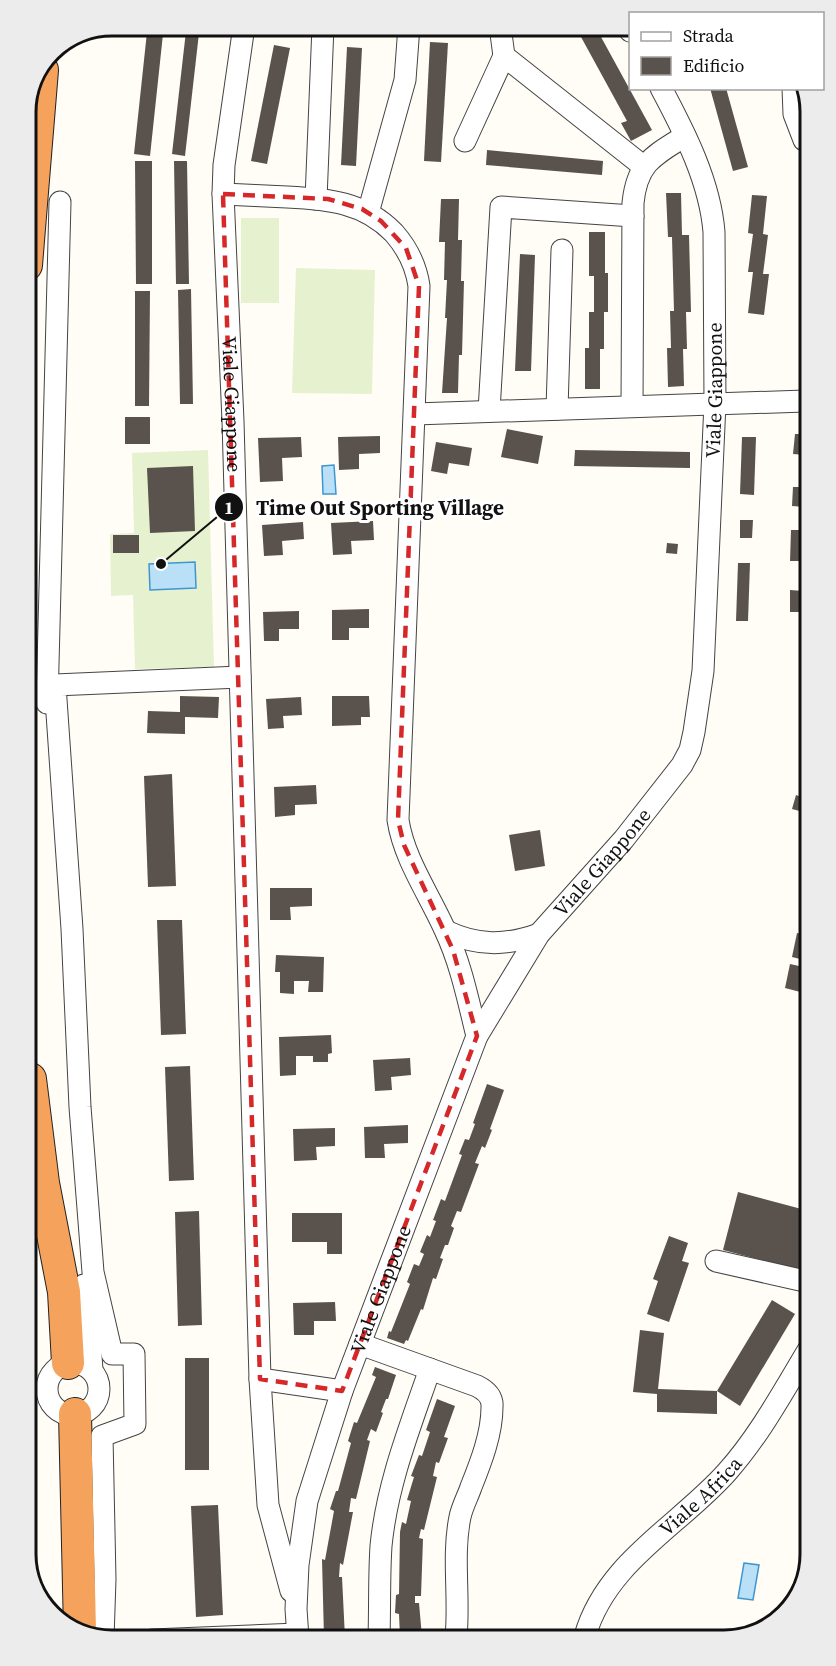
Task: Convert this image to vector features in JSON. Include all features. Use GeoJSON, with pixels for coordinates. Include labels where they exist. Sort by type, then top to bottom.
{"type":"FeatureCollection","features":[{"type":"Feature","properties":{"kind":"highway"},"geometry":{"type":"LineString","coordinates":[[36,143],[40,89]]}},
{"type":"Feature","properties":{"kind":"highway"},"geometry":{"type":"LineString","coordinates":[[36,1127],[43,1183],[80,1367]]}},
{"type":"Feature","properties":{"kind":"highway"},"geometry":{"type":"LineString","coordinates":[[80,1413],[80,1622]]}},
{"type":"Feature","properties":{"kind":"street","name":"Viale Giappone"},"geometry":{"type":"LineString","coordinates":[[243,36],[225,155],[223,194],[233,420],[260,1379],[268,1505],[296,1609]]}},
{"type":"Feature","properties":{"kind":"street"},"geometry":{"type":"LineString","coordinates":[[316,199],[323,36]]}},
{"type":"Feature","properties":{"kind":"street"},"geometry":{"type":"LineString","coordinates":[[368,213],[405,80],[408,36]]}},
{"type":"Feature","properties":{"kind":"street"},"geometry":{"type":"LineString","coordinates":[[465,141],[504,56],[501,36]]}},
{"type":"Feature","properties":{"kind":"street"},"geometry":{"type":"LineString","coordinates":[[504,56],[644,166]]}},
{"type":"Feature","properties":{"kind":"street","name":"Viale Giappone"},"geometry":{"type":"LineString","coordinates":[[298,1630],[296,1609],[300,1539],[307,1501],[342,1391],[477,1036],[539,934],[624,839],[682,765],[690,750],[703,671],[715,403],[713,220],[706,187],[664,90]]}},
{"type":"Feature","properties":{"kind":"street"},"geometry":{"type":"LineString","coordinates":[[793,90],[794,114],[800,130]]}},
{"type":"Feature","properties":{"kind":"street"},"geometry":{"type":"LineString","coordinates":[[632,406],[633,216],[636,182],[644,166],[657,153],[684,136]]}},
{"type":"Feature","properties":{"kind":"street"},"geometry":{"type":"LineString","coordinates":[[223,194],[316,199],[347,204],[381,221],[399,239],[410,255],[417,274],[419,286],[415,414],[398,820],[407,852],[446,931],[460,970],[477,1036]]}},
{"type":"Feature","properties":{"kind":"street"},"geometry":{"type":"LineString","coordinates":[[60,202],[46,686],[73,1163],[80,1254],[89,1327],[80,1367]]}},
{"type":"Feature","properties":{"kind":"street"},"geometry":{"type":"LineString","coordinates":[[489,411],[501,207],[633,216]]}},
{"type":"Feature","properties":{"kind":"street"},"geometry":{"type":"LineString","coordinates":[[557,409],[562,250]]}},
{"type":"Feature","properties":{"kind":"street"},"geometry":{"type":"LineString","coordinates":[[415,414],[800,401]]}},
{"type":"Feature","properties":{"kind":"street"},"geometry":{"type":"LineString","coordinates":[[103,1630],[105,1579],[102,1436],[135,1424],[134,1354],[112,1353],[93,1272],[80,1107],[72,929],[55,685],[240,677]]}},
{"type":"Feature","properties":{"kind":"street"},"geometry":{"type":"LineString","coordinates":[[446,931],[460,938],[484,943],[506,943],[539,934]]}},
{"type":"Feature","properties":{"kind":"street"},"geometry":{"type":"LineString","coordinates":[[716,1261],[800,1280]]}},
{"type":"Feature","properties":{"kind":"street"},"geometry":{"type":"LineString","coordinates":[[360,1344],[482,1388],[490,1396],[492,1403],[489,1430],[482,1457],[460,1516],[457,1547],[457,1630]]}},
{"type":"Feature","properties":{"kind":"street","name":"Viale Africa"},"geometry":{"type":"LineString","coordinates":[[588,1630],[598,1605],[617,1575],[727,1472],[759,1432],[800,1364]]}},
{"type":"Feature","properties":{"kind":"street"},"geometry":{"type":"LineString","coordinates":[[80,1367],[99,1385],[99,1394],[93,1407],[80,1413],[59,1410],[39,1388],[54,1372],[80,1367]]}},
{"type":"Feature","properties":{"kind":"street"},"geometry":{"type":"LineString","coordinates":[[379,1630],[381,1546],[389,1501],[400,1454],[430,1369]]}},
{"type":"Feature","properties":{"kind":"street"},"geometry":{"type":"LineString","coordinates":[[260,1379],[342,1391]]}},
{"type":"Feature","properties":{"kind":"street"},"geometry":{"type":"LineString","coordinates":[[80,1413],[87,1625]]}},
{"type":"Feature","properties":{"kind":"highlighted area"},"geometry":{"type":"Polygon","coordinates":[[[223,194],[328,199],[362,209],[381,221],[406,248],[419,286],[398,820],[404,845],[453,950],[477,1036],[342,1391],[260,1379],[223,194]]]}},
{"type":"Feature","properties":{"kind":"green space"},"geometry":{"type":"Polygon","coordinates":[[[241,218],[279,218],[279,303],[241,303],[241,218]]]}},
{"type":"Feature","properties":{"kind":"green space"},"geometry":{"type":"Polygon","coordinates":[[[296,268],[375,270],[372,394],[292,393],[296,268]]]}},
{"type":"Feature","properties":{"kind":"green space"},"geometry":{"type":"Polygon","coordinates":[[[208,450],[214,667],[135,669],[133,595],[111,596],[110,534],[134,533],[132,453],[208,450]]]}},
{"type":"Feature","properties":{"kind":"water"},"geometry":{"type":"Polygon","coordinates":[[[334,465],[336,494],[323,494],[322,466],[334,465]]]}},
{"type":"Feature","properties":{"kind":"water"},"geometry":{"type":"Polygon","coordinates":[[[195,562],[196,588],[150,590],[149,564],[195,562]]]}},
{"type":"Feature","properties":{"kind":"water"},"geometry":{"type":"Polygon","coordinates":[[[744,1563],[759,1565],[753,1600],[738,1598],[744,1563]]]}},
{"type":"Feature","properties":{"kind":"building"},"geometry":{"type":"Polygon","coordinates":[[[147,36],[163,36],[150,156],[134,154],[147,36]]]}},
{"type":"Feature","properties":{"kind":"building"},"geometry":{"type":"Polygon","coordinates":[[[185,36],[199,36],[185,156],[172,154],[185,36]]]}},
{"type":"Feature","properties":{"kind":"building"},"geometry":{"type":"Polygon","coordinates":[[[580,36],[600,36],[652,130],[631,141],[621,123],[627,121],[580,36]]]}},
{"type":"Feature","properties":{"kind":"building"},"geometry":{"type":"Polygon","coordinates":[[[430,42],[448,43],[441,162],[424,161],[430,42]]]}},
{"type":"Feature","properties":{"kind":"building"},"geometry":{"type":"Polygon","coordinates":[[[274,45],[290,48],[267,164],[251,161],[274,45]]]}},
{"type":"Feature","properties":{"kind":"building"},"geometry":{"type":"Polygon","coordinates":[[[347,47],[362,48],[356,166],[341,165],[347,47]]]}},
{"type":"Feature","properties":{"kind":"building"},"geometry":{"type":"Polygon","coordinates":[[[711,90],[727,90],[748,167],[733,171],[711,90]]]}},
{"type":"Feature","properties":{"kind":"building"},"geometry":{"type":"Polygon","coordinates":[[[487,150],[603,161],[602,175],[486,165],[487,150]]]}},
{"type":"Feature","properties":{"kind":"building"},"geometry":{"type":"Polygon","coordinates":[[[135,161],[152,161],[152,284],[136,284],[135,161]]]}},
{"type":"Feature","properties":{"kind":"building"},"geometry":{"type":"Polygon","coordinates":[[[174,161],[187,161],[189,284],[176,284],[174,161]]]}},
{"type":"Feature","properties":{"kind":"building"},"geometry":{"type":"Polygon","coordinates":[[[666,193],[681,193],[682,235],[689,235],[691,312],[686,312],[687,349],[683,349],[684,386],[668,387],[667,348],[671,348],[670,311],[674,311],[672,237],[668,237],[666,193]]]}},
{"type":"Feature","properties":{"kind":"building"},"geometry":{"type":"Polygon","coordinates":[[[752,195],[767,196],[763,234],[768,235],[763,274],[769,274],[764,315],[748,313],[753,272],[748,272],[753,234],[748,233],[752,195]]]}},
{"type":"Feature","properties":{"kind":"building"},"geometry":{"type":"Polygon","coordinates":[[[441,199],[459,199],[458,240],[462,240],[461,281],[464,281],[462,355],[459,355],[458,393],[442,393],[447,280],[444,280],[445,242],[439,242],[441,199]]]}},
{"type":"Feature","properties":{"kind":"building"},"geometry":{"type":"Polygon","coordinates":[[[589,232],[605,232],[605,273],[608,273],[608,312],[604,312],[604,349],[600,349],[600,389],[585,389],[585,348],[589,348],[589,312],[594,312],[594,276],[589,276],[589,232]]]}},
{"type":"Feature","properties":{"kind":"building"},"geometry":{"type":"Polygon","coordinates":[[[520,254],[535,255],[531,371],[515,371],[520,254]]]}},
{"type":"Feature","properties":{"kind":"building"},"geometry":{"type":"Polygon","coordinates":[[[191,289],[193,404],[180,404],[178,290],[191,289]]]}},
{"type":"Feature","properties":{"kind":"building"},"geometry":{"type":"Polygon","coordinates":[[[135,291],[150,291],[149,406],[135,406],[135,291]]]}},
{"type":"Feature","properties":{"kind":"building"},"geometry":{"type":"Polygon","coordinates":[[[125,417],[150,417],[150,444],[125,444],[125,417]]]}},
{"type":"Feature","properties":{"kind":"building"},"geometry":{"type":"Polygon","coordinates":[[[507,429],[543,436],[538,464],[501,457],[507,429]]]}},
{"type":"Feature","properties":{"kind":"building"},"geometry":{"type":"Polygon","coordinates":[[[795,434],[800,434],[800,455],[793,454],[795,434]]]}},
{"type":"Feature","properties":{"kind":"building"},"geometry":{"type":"Polygon","coordinates":[[[380,436],[380,453],[359,454],[359,469],[339,470],[338,437],[380,436]]]}},
{"type":"Feature","properties":{"kind":"building"},"geometry":{"type":"Polygon","coordinates":[[[301,437],[302,457],[282,458],[283,481],[260,482],[258,438],[301,437]]]}},
{"type":"Feature","properties":{"kind":"building"},"geometry":{"type":"Polygon","coordinates":[[[742,437],[756,437],[754,495],[740,494],[742,437]]]}},
{"type":"Feature","properties":{"kind":"building"},"geometry":{"type":"Polygon","coordinates":[[[436,442],[472,448],[469,466],[449,463],[447,474],[431,471],[436,442]]]}},
{"type":"Feature","properties":{"kind":"building"},"geometry":{"type":"Polygon","coordinates":[[[575,450],[690,452],[690,468],[574,466],[575,450]]]}},
{"type":"Feature","properties":{"kind":"building"},"geometry":{"type":"Polygon","coordinates":[[[193,466],[195,531],[150,533],[147,468],[193,466]]]}},
{"type":"Feature","properties":{"kind":"building"},"geometry":{"type":"Polygon","coordinates":[[[793,487],[800,487],[800,507],[792,506],[793,487]]]}},
{"type":"Feature","properties":{"kind":"building"},"geometry":{"type":"Polygon","coordinates":[[[740,520],[753,520],[752,538],[740,538],[740,520]]]}},
{"type":"Feature","properties":{"kind":"building"},"geometry":{"type":"Polygon","coordinates":[[[373,521],[374,540],[351,541],[352,554],[333,555],[331,523],[373,521]]]}},
{"type":"Feature","properties":{"kind":"building"},"geometry":{"type":"Polygon","coordinates":[[[303,522],[304,539],[282,541],[283,555],[264,556],[262,525],[303,522]]]}},
{"type":"Feature","properties":{"kind":"building"},"geometry":{"type":"Polygon","coordinates":[[[791,530],[800,530],[800,561],[790,561],[791,530]]]}},
{"type":"Feature","properties":{"kind":"building"},"geometry":{"type":"Polygon","coordinates":[[[113,535],[139,535],[139,553],[113,553],[113,535]]]}},
{"type":"Feature","properties":{"kind":"building"},"geometry":{"type":"Polygon","coordinates":[[[667,543],[678,544],[677,554],[666,553],[667,543]]]}},
{"type":"Feature","properties":{"kind":"building"},"geometry":{"type":"Polygon","coordinates":[[[738,563],[750,563],[748,621],[736,621],[738,563]]]}},
{"type":"Feature","properties":{"kind":"building"},"geometry":{"type":"Polygon","coordinates":[[[790,590],[800,591],[800,612],[790,612],[790,590]]]}},
{"type":"Feature","properties":{"kind":"building"},"geometry":{"type":"Polygon","coordinates":[[[369,609],[369,628],[349,628],[349,640],[332,640],[332,610],[369,609]]]}},
{"type":"Feature","properties":{"kind":"building"},"geometry":{"type":"Polygon","coordinates":[[[299,611],[299,629],[279,629],[279,641],[264,641],[263,612],[299,611]]]}},
{"type":"Feature","properties":{"kind":"building"},"geometry":{"type":"Polygon","coordinates":[[[180,696],[219,697],[218,718],[185,717],[185,734],[147,733],[148,711],[180,712],[180,696]]]}},
{"type":"Feature","properties":{"kind":"building"},"geometry":{"type":"Polygon","coordinates":[[[332,696],[369,696],[370,717],[361,717],[361,725],[332,726],[332,696]]]}},
{"type":"Feature","properties":{"kind":"building"},"geometry":{"type":"Polygon","coordinates":[[[301,697],[302,715],[283,716],[284,728],[268,729],[266,699],[301,697]]]}},
{"type":"Feature","properties":{"kind":"building"},"geometry":{"type":"Polygon","coordinates":[[[172,774],[176,886],[148,887],[144,776],[172,774]]]}},
{"type":"Feature","properties":{"kind":"building"},"geometry":{"type":"Polygon","coordinates":[[[316,785],[317,804],[295,805],[295,815],[275,817],[274,787],[316,785]]]}},
{"type":"Feature","properties":{"kind":"building"},"geometry":{"type":"Polygon","coordinates":[[[796,795],[800,796],[800,811],[792,809],[796,795]]]}},
{"type":"Feature","properties":{"kind":"building"},"geometry":{"type":"Polygon","coordinates":[[[540,830],[545,866],[515,871],[509,835],[540,830]]]}},
{"type":"Feature","properties":{"kind":"building"},"geometry":{"type":"Polygon","coordinates":[[[270,888],[312,888],[312,906],[290,907],[291,920],[270,920],[270,888]]]}},
{"type":"Feature","properties":{"kind":"building"},"geometry":{"type":"Polygon","coordinates":[[[157,920],[182,920],[186,1034],[161,1035],[157,920]]]}},
{"type":"Feature","properties":{"kind":"building"},"geometry":{"type":"Polygon","coordinates":[[[797,933],[800,934],[800,959],[792,957],[797,933]]]}},
{"type":"Feature","properties":{"kind":"building"},"geometry":{"type":"Polygon","coordinates":[[[276,955],[324,957],[323,992],[308,992],[309,981],[294,981],[294,994],[280,993],[280,972],[275,972],[276,955]]]}},
{"type":"Feature","properties":{"kind":"building"},"geometry":{"type":"Polygon","coordinates":[[[790,964],[800,966],[800,992],[785,988],[790,964]]]}},
{"type":"Feature","properties":{"kind":"building"},"geometry":{"type":"Polygon","coordinates":[[[331,1035],[332,1053],[328,1054],[328,1062],[313,1062],[313,1056],[296,1056],[296,1075],[280,1076],[279,1037],[331,1035]]]}},
{"type":"Feature","properties":{"kind":"building"},"geometry":{"type":"Polygon","coordinates":[[[410,1058],[411,1075],[391,1077],[392,1090],[375,1091],[373,1060],[410,1058]]]}},
{"type":"Feature","properties":{"kind":"building"},"geometry":{"type":"Polygon","coordinates":[[[190,1066],[194,1180],[169,1181],[165,1067],[190,1066]]]}},
{"type":"Feature","properties":{"kind":"building"},"geometry":{"type":"Polygon","coordinates":[[[487,1084],[504,1090],[485,1148],[482,1146],[475,1163],[479,1164],[461,1212],[457,1211],[451,1226],[454,1228],[440,1258],[443,1259],[436,1279],[433,1278],[423,1310],[421,1309],[408,1341],[406,1340],[404,1344],[387,1338],[410,1284],[407,1282],[414,1264],[419,1266],[424,1254],[420,1252],[427,1235],[430,1237],[436,1221],[433,1220],[441,1199],[445,1201],[462,1155],[459,1154],[465,1139],[469,1140],[487,1084]]]}},
{"type":"Feature","properties":{"kind":"building"},"geometry":{"type":"Polygon","coordinates":[[[408,1125],[408,1143],[384,1144],[385,1158],[365,1158],[364,1127],[408,1125]]]}},
{"type":"Feature","properties":{"kind":"building"},"geometry":{"type":"Polygon","coordinates":[[[335,1128],[335,1146],[316,1147],[317,1160],[294,1161],[293,1129],[335,1128]]]}},
{"type":"Feature","properties":{"kind":"building"},"geometry":{"type":"Polygon","coordinates":[[[738,1192],[800,1209],[800,1270],[723,1250],[738,1192]]]}},
{"type":"Feature","properties":{"kind":"building"},"geometry":{"type":"Polygon","coordinates":[[[199,1211],[202,1325],[178,1326],[175,1212],[199,1211]]]}},
{"type":"Feature","properties":{"kind":"building"},"geometry":{"type":"Polygon","coordinates":[[[292,1213],[342,1213],[342,1254],[327,1254],[327,1242],[292,1242],[292,1213]]]}},
{"type":"Feature","properties":{"kind":"building"},"geometry":{"type":"Polygon","coordinates":[[[669,1236],[688,1243],[682,1261],[689,1263],[669,1322],[647,1314],[658,1281],[653,1279],[669,1236]]]}},
{"type":"Feature","properties":{"kind":"building"},"geometry":{"type":"Polygon","coordinates":[[[772,1300],[795,1314],[740,1406],[717,1391],[772,1300]]]}},
{"type":"Feature","properties":{"kind":"building"},"geometry":{"type":"Polygon","coordinates":[[[335,1302],[336,1321],[314,1321],[314,1335],[294,1335],[293,1303],[335,1302]]]}},
{"type":"Feature","properties":{"kind":"building"},"geometry":{"type":"Polygon","coordinates":[[[640,1330],[664,1333],[658,1389],[717,1391],[717,1414],[657,1412],[657,1394],[633,1392],[640,1330]]]}},
{"type":"Feature","properties":{"kind":"building"},"geometry":{"type":"Polygon","coordinates":[[[185,1358],[209,1358],[209,1470],[185,1470],[185,1358]]]}},
{"type":"Feature","properties":{"kind":"building"},"geometry":{"type":"Polygon","coordinates":[[[375,1367],[396,1375],[381,1412],[383,1413],[376,1432],[371,1429],[367,1440],[370,1441],[356,1499],[351,1498],[349,1512],[353,1512],[343,1565],[340,1563],[339,1577],[342,1577],[345,1630],[324,1630],[322,1559],[325,1560],[334,1511],[330,1509],[336,1491],[338,1491],[351,1443],[348,1441],[354,1422],[357,1423],[376,1377],[372,1375],[375,1367]]]}},
{"type":"Feature","properties":{"kind":"building"},"geometry":{"type":"Polygon","coordinates":[[[437,1399],[455,1406],[444,1437],[448,1438],[439,1463],[436,1462],[433,1476],[437,1477],[424,1530],[421,1529],[419,1538],[423,1539],[421,1596],[415,1596],[415,1603],[419,1603],[421,1630],[400,1630],[399,1614],[395,1613],[396,1595],[399,1594],[400,1532],[402,1522],[406,1524],[411,1501],[407,1500],[414,1477],[411,1476],[419,1455],[422,1456],[430,1432],[426,1430],[437,1399]]]}},
{"type":"Feature","properties":{"kind":"building"},"geometry":{"type":"Polygon","coordinates":[[[218,1505],[223,1615],[196,1617],[191,1506],[218,1505]]]}},
{"type":"Feature","properties":{"kind":"place","name":"Time Out Sporting Village"},"geometry":{"type":"Point","coordinates":[161,564]}}]}
